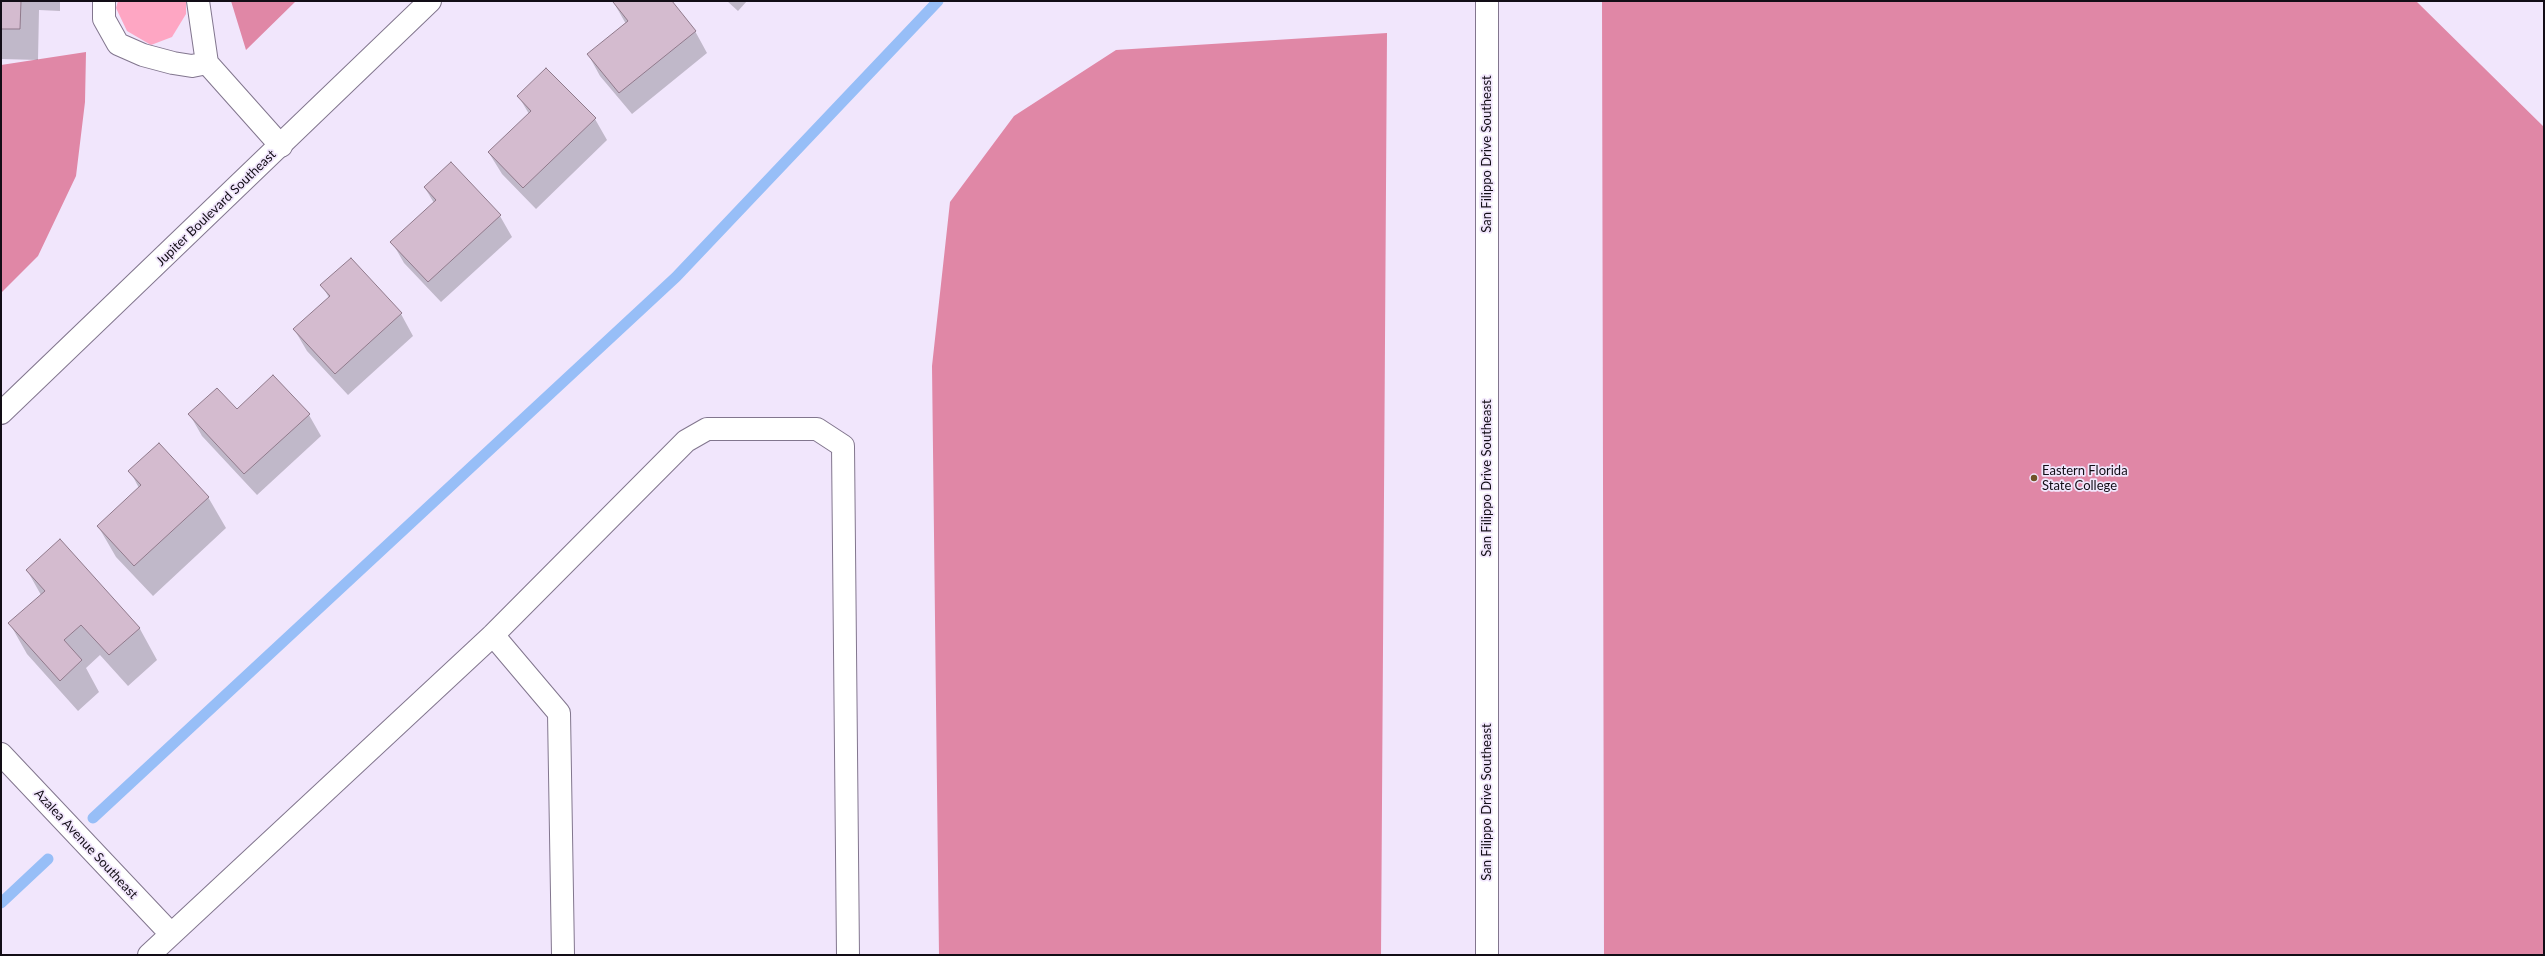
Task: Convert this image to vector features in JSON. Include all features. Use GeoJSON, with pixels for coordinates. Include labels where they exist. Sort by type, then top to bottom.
{"type":"FeatureCollection","features":[{"type":"Feature","properties":{"kind":"street"},"geometry":{"type":"LineString","coordinates":[[104,1],[104,19],[118,44],[143,55],[172,63],[192,66],[207,63]]}},
{"type":"Feature","properties":{"kind":"street"},"geometry":{"type":"LineString","coordinates":[[198,1],[207,63],[281,146]]}},
{"type":"Feature","properties":{"kind":"street","name":"Jupiter Boulevard Southeast"},"geometry":{"type":"LineString","coordinates":[[1,413],[281,146],[430,1]]}},
{"type":"Feature","properties":{"kind":"street","name":"San Filippo Drive Southeast"},"geometry":{"type":"LineString","coordinates":[[1487,1],[1487,955]]}},
{"type":"Feature","properties":{"kind":"street"},"geometry":{"type":"LineString","coordinates":[[150,955],[493,635],[686,441],[707,429],[817,429],[843,446],[848,955]]}},
{"type":"Feature","properties":{"kind":"street"},"geometry":{"type":"LineString","coordinates":[[493,635],[560,712],[562,955]]}},
{"type":"Feature","properties":{"kind":"street","name":"Azalea Avenue Southeast"},"geometry":{"type":"LineString","coordinates":[[1,754],[171,934]]}},
{"type":"Feature","properties":{"kind":"shaded area"},"geometry":{"type":"Polygon","coordinates":[[[118,1],[186,1],[186,14],[172,37],[151,45],[127,31],[116,8],[118,1]]]}},
{"type":"Feature","properties":{"kind":"shaded area"},"geometry":{"type":"Polygon","coordinates":[[[231,1],[296,1],[246,50],[231,1]]]}},
{"type":"Feature","properties":{"kind":"shaded area","name":"Eastern Florida State College"},"geometry":{"type":"Polygon","coordinates":[[[1602,1],[2416,1],[2544,127],[2544,955],[1604,955],[1602,1]]]}},
{"type":"Feature","properties":{"kind":"shaded area"},"geometry":{"type":"Polygon","coordinates":[[[1387,33],[1381,955],[939,955],[932,366],[950,202],[1014,116],[1116,50],[1387,33]]]}},
{"type":"Feature","properties":{"kind":"shaded area"},"geometry":{"type":"Polygon","coordinates":[[[86,52],[85,102],[76,176],[38,256],[1,293],[1,65],[86,52]]]}},
{"type":"Feature","properties":{"kind":"building"},"geometry":{"type":"Polygon","coordinates":[[[1,1],[21,1],[20,29],[1,29],[1,1]]]}},
{"type":"Feature","properties":{"kind":"building"},"geometry":{"type":"Polygon","coordinates":[[[672,1],[696,31],[619,93],[587,54],[628,21],[613,2],[672,1]]]}},
{"type":"Feature","properties":{"kind":"building"},"geometry":{"type":"Polygon","coordinates":[[[546,68],[596,118],[523,188],[488,152],[531,111],[517,96],[546,68]]]}},
{"type":"Feature","properties":{"kind":"building"},"geometry":{"type":"Polygon","coordinates":[[[451,162],[501,215],[428,282],[390,242],[436,200],[424,187],[451,162]]]}},
{"type":"Feature","properties":{"kind":"building"},"geometry":{"type":"Polygon","coordinates":[[[351,258],[402,313],[335,374],[293,329],[330,296],[320,285],[351,258]]]}},
{"type":"Feature","properties":{"kind":"building"},"geometry":{"type":"Polygon","coordinates":[[[273,375],[310,414],[244,474],[188,414],[217,388],[237,409],[273,375]]]}},
{"type":"Feature","properties":{"kind":"building"},"geometry":{"type":"Polygon","coordinates":[[[159,443],[209,497],[134,566],[97,526],[141,485],[128,471],[159,443]]]}},
{"type":"Feature","properties":{"kind":"building"},"geometry":{"type":"Polygon","coordinates":[[[60,539],[140,628],[109,655],[81,625],[64,640],[82,660],[60,681],[8,623],[45,591],[26,570],[60,539]]]}},
{"type":"Feature","properties":{"kind":"waterway"},"geometry":{"type":"LineString","coordinates":[[93,818],[676,277],[938,1]]}},
{"type":"Feature","properties":{"kind":"waterway"},"geometry":{"type":"LineString","coordinates":[[1,903],[48,859]]}},
{"type":"Feature","properties":{"kind":"place","name":"Eastern Florida State College"},"geometry":{"type":"Point","coordinates":[2034,478]}}]}
